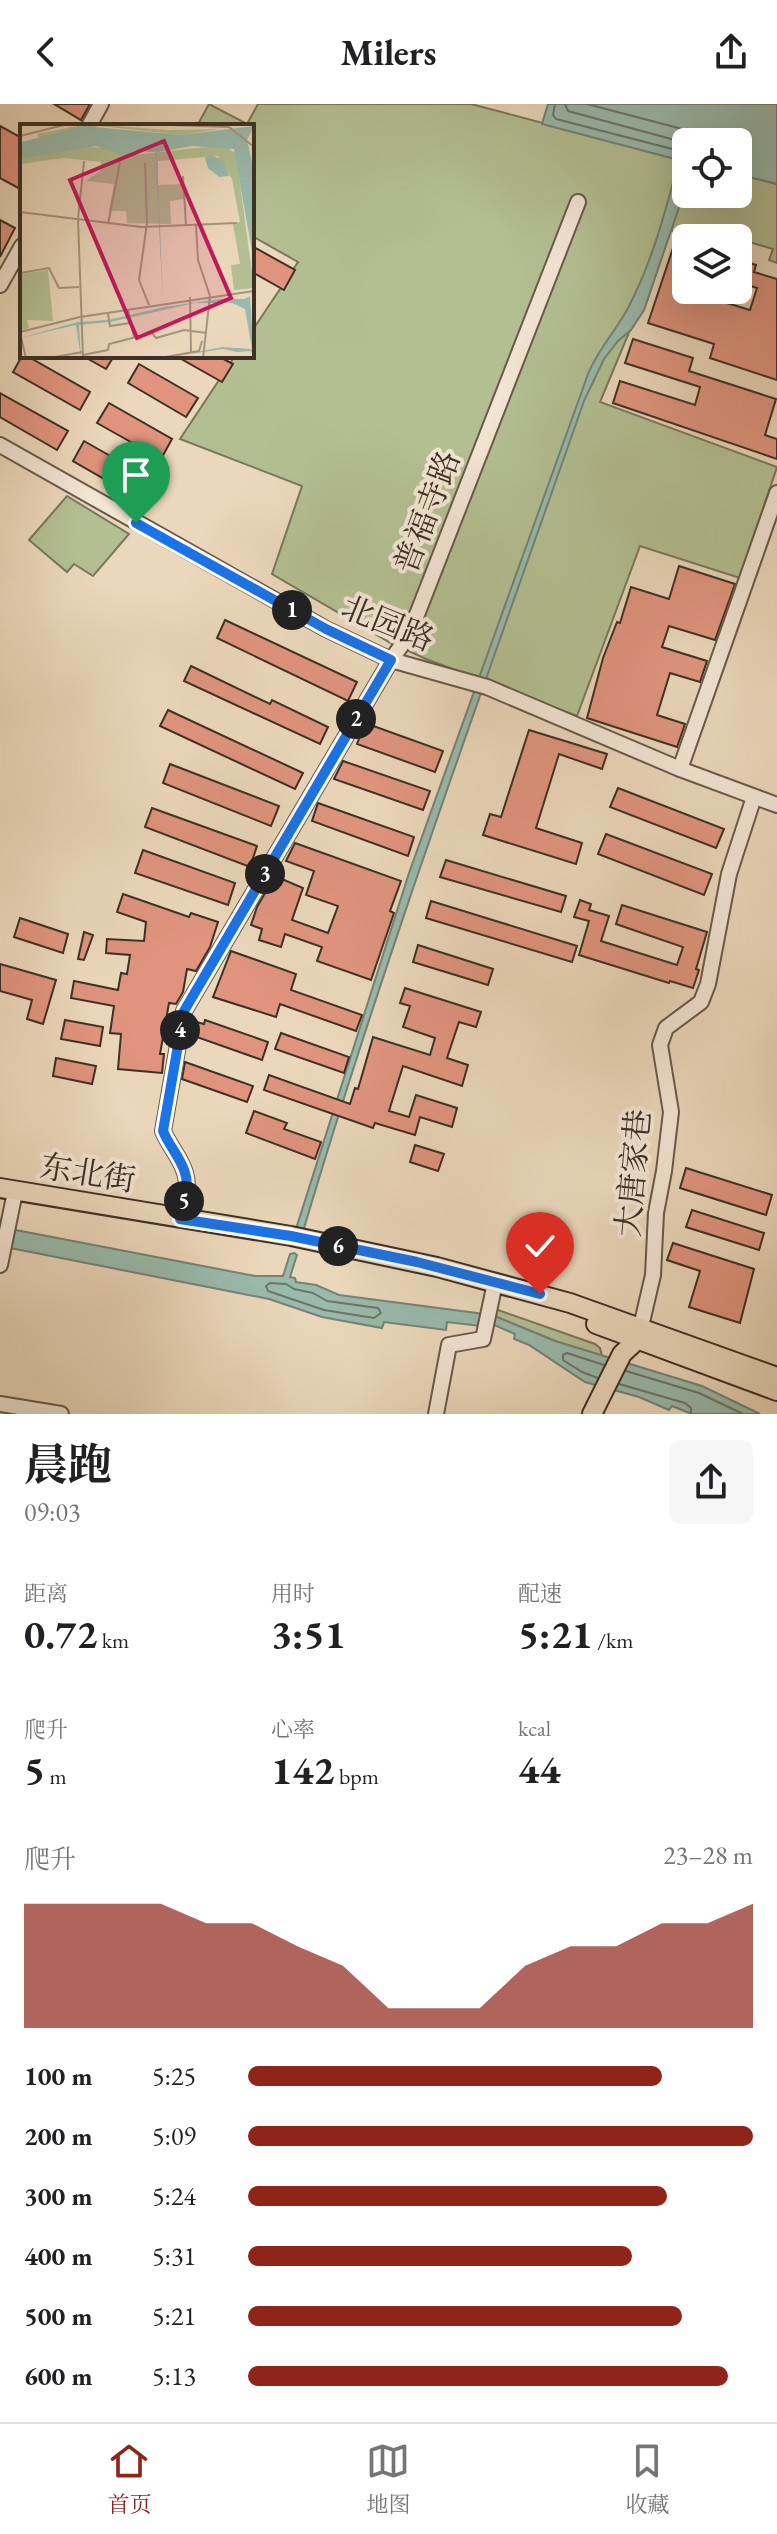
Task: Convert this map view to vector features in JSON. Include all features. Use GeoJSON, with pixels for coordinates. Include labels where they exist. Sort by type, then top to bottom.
{"type":"FeatureCollection","features":[{"type":"Feature","properties":{"kind":"main road","name":"东北街"},"geometry":{"type":"LineString","coordinates":[[8,1190],[291,1236],[495,1283],[765,1377],[777,1391]]}},
{"type":"Feature","properties":{"kind":"main road"},"geometry":{"type":"LineString","coordinates":[[592,1414],[622,1354],[640,1333]]}},
{"type":"Feature","properties":{"kind":"street"},"geometry":{"type":"LineString","coordinates":[[90,124],[101,104]]}},
{"type":"Feature","properties":{"kind":"street","name":"普福寺路"},"geometry":{"type":"LineString","coordinates":[[180,1219],[187,1188],[186,1173],[163,1131],[184,1011],[391,660],[409,635],[578,202]]}},
{"type":"Feature","properties":{"kind":"street"},"geometry":{"type":"LineString","coordinates":[[0,285],[20,250]]}},
{"type":"Feature","properties":{"kind":"street","name":"北园路"},"geometry":{"type":"LineString","coordinates":[[0,445],[326,629],[391,660],[481,685],[680,769],[777,805]]}},
{"type":"Feature","properties":{"kind":"street"},"geometry":{"type":"LineString","coordinates":[[680,769],[777,493]]}},
{"type":"Feature","properties":{"kind":"street","name":"大唐家巷"},"geometry":{"type":"LineString","coordinates":[[640,1333],[653,1275],[656,1213],[671,1112],[660,1045],[666,1028],[701,1002],[705,993],[729,874],[754,797]]}},
{"type":"Feature","properties":{"kind":"street"},"geometry":{"type":"LineString","coordinates":[[1,1258],[8,1227],[8,1190]]}},
{"type":"Feature","properties":{"kind":"street"},"geometry":{"type":"LineString","coordinates":[[436,1414],[449,1345],[483,1339],[495,1283]]}},
{"type":"Feature","properties":{"kind":"street"},"geometry":{"type":"LineString","coordinates":[[0,1404],[61,1414]]}},
{"type":"Feature","properties":{"kind":"shaded area"},"geometry":{"type":"Polygon","coordinates":[[[209,104],[247,124],[198,124],[209,104]]]}},
{"type":"Feature","properties":{"kind":"shaded area"},"geometry":{"type":"Polygon","coordinates":[[[258,104],[471,104],[672,157],[672,208],[752,208],[752,178],[777,184],[777,263],[769,260],[773,249],[752,243],[752,224],[672,224],[644,310],[630,330],[600,402],[777,467],[740,578],[640,546],[577,716],[389,642],[272,574],[302,486],[180,439],[234,358],[254,358],[254,328],[298,262],[254,237],[254,124],[247,124],[258,104]]]}},
{"type":"Feature","properties":{"kind":"shaded area"},"geometry":{"type":"Polygon","coordinates":[[[67,496],[129,534],[93,576],[74,564],[67,572],[29,540],[67,496]]]}},
{"type":"Feature","properties":{"kind":"shaded area"},"geometry":{"type":"Polygon","coordinates":[[[495,1309],[595,1344],[602,1356],[492,1315],[495,1309]]]}},
{"type":"Feature","properties":{"kind":"water"},"geometry":{"type":"Polygon","coordinates":[[[548,104],[777,104],[777,184],[752,178],[752,128],[672,128],[672,158],[542,124],[548,104]]]}},
{"type":"Feature","properties":{"kind":"water"},"geometry":{"type":"Polygon","coordinates":[[[672,185],[672,208],[679,208],[644,310],[631,330],[604,359],[584,401],[402,921],[302,1235],[295,1232],[409,873],[588,374],[638,289],[672,185]]]}},
{"type":"Feature","properties":{"kind":"water"},"geometry":{"type":"Polygon","coordinates":[[[0,1227],[255,1276],[283,1276],[290,1254],[294,1253],[297,1255],[290,1277],[295,1278],[296,1282],[316,1285],[339,1295],[492,1315],[555,1341],[702,1386],[760,1414],[692,1414],[672,1406],[669,1410],[639,1397],[585,1382],[529,1345],[514,1339],[515,1334],[490,1323],[481,1326],[447,1322],[446,1330],[384,1322],[382,1328],[322,1317],[269,1299],[0,1246],[0,1227]]]}},
{"type":"Feature","properties":{"kind":"building"},"geometry":{"type":"Polygon","coordinates":[[[54,104],[90,104],[81,120],[54,104]]]}},
{"type":"Feature","properties":{"kind":"building"},"geometry":{"type":"Polygon","coordinates":[[[0,126],[20,137],[20,189],[0,178],[0,126]]]}},
{"type":"Feature","properties":{"kind":"building"},"geometry":{"type":"Polygon","coordinates":[[[0,220],[15,228],[0,257],[0,220]]]}},
{"type":"Feature","properties":{"kind":"building"},"geometry":{"type":"Polygon","coordinates":[[[254,247],[295,270],[284,290],[254,273],[254,247]]]}},
{"type":"Feature","properties":{"kind":"building"},"geometry":{"type":"Polygon","coordinates":[[[672,251],[672,304],[730,304],[750,310],[757,288],[752,286],[752,264],[756,265],[754,272],[777,279],[777,380],[710,358],[714,344],[648,323],[672,251]]]}},
{"type":"Feature","properties":{"kind":"building"},"geometry":{"type":"Polygon","coordinates":[[[633,339],[693,358],[689,371],[776,399],[765,435],[777,439],[777,459],[613,403],[620,381],[695,405],[700,387],[625,363],[633,339]]]}},
{"type":"Feature","properties":{"kind":"building"},"geometry":{"type":"Polygon","coordinates":[[[21,358],[30,358],[90,392],[80,410],[13,372],[21,358]]]}},
{"type":"Feature","properties":{"kind":"building"},"geometry":{"type":"Polygon","coordinates":[[[87,358],[113,358],[106,369],[87,358]]]}},
{"type":"Feature","properties":{"kind":"building"},"geometry":{"type":"Polygon","coordinates":[[[180,358],[222,358],[233,364],[222,382],[180,358]]]}},
{"type":"Feature","properties":{"kind":"building"},"geometry":{"type":"Polygon","coordinates":[[[139,364],[198,398],[186,417],[128,383],[139,364]]]}},
{"type":"Feature","properties":{"kind":"building"},"geometry":{"type":"Polygon","coordinates":[[[0,393],[68,431],[57,450],[0,417],[0,393]]]}},
{"type":"Feature","properties":{"kind":"building"},"geometry":{"type":"Polygon","coordinates":[[[109,403],[172,439],[161,459],[97,423],[109,403]]]}},
{"type":"Feature","properties":{"kind":"building"},"geometry":{"type":"Polygon","coordinates":[[[84,441],[149,478],[137,498],[73,461],[84,441]]]}},
{"type":"Feature","properties":{"kind":"building"},"geometry":{"type":"Polygon","coordinates":[[[679,566],[735,584],[715,640],[669,626],[662,647],[707,661],[700,682],[670,673],[657,715],[685,724],[677,747],[587,718],[603,658],[617,622],[620,623],[631,587],[669,599],[679,566]]]}},
{"type":"Feature","properties":{"kind":"building"},"geometry":{"type":"Polygon","coordinates":[[[225,620],[357,682],[348,701],[217,638],[225,620]]]}},
{"type":"Feature","properties":{"kind":"building"},"geometry":{"type":"Polygon","coordinates":[[[191,666],[270,704],[272,700],[328,727],[320,744],[184,681],[191,666]]]}},
{"type":"Feature","properties":{"kind":"building"},"geometry":{"type":"Polygon","coordinates":[[[168,710],[303,773],[295,789],[160,726],[168,710]]]}},
{"type":"Feature","properties":{"kind":"building"},"geometry":{"type":"Polygon","coordinates":[[[365,723],[443,751],[435,772],[357,744],[365,723]]]}},
{"type":"Feature","properties":{"kind":"building"},"geometry":{"type":"Polygon","coordinates":[[[529,730],[607,754],[602,769],[559,754],[536,828],[582,843],[576,864],[483,835],[490,814],[501,817],[529,730]]]}},
{"type":"Feature","properties":{"kind":"building"},"geometry":{"type":"Polygon","coordinates":[[[343,761],[430,791],[423,810],[334,779],[343,761]]]}},
{"type":"Feature","properties":{"kind":"building"},"geometry":{"type":"Polygon","coordinates":[[[170,764],[279,806],[271,826],[163,783],[170,764]]]}},
{"type":"Feature","properties":{"kind":"building"},"geometry":{"type":"Polygon","coordinates":[[[618,788],[724,829],[716,848],[610,807],[618,788]]]}},
{"type":"Feature","properties":{"kind":"building"},"geometry":{"type":"Polygon","coordinates":[[[318,803],[414,837],[408,856],[312,821],[318,803]]]}},
{"type":"Feature","properties":{"kind":"building"},"geometry":{"type":"Polygon","coordinates":[[[152,808],[257,846],[250,867],[145,827],[152,808]]]}},
{"type":"Feature","properties":{"kind":"building"},"geometry":{"type":"Polygon","coordinates":[[[606,834],[712,874],[704,895],[598,854],[606,834]]]}},
{"type":"Feature","properties":{"kind":"building"},"geometry":{"type":"Polygon","coordinates":[[[295,843],[401,881],[390,911],[394,913],[371,980],[317,961],[322,947],[285,934],[281,947],[259,940],[262,929],[251,925],[257,907],[275,876],[303,888],[292,920],[328,933],[338,906],[306,895],[314,871],[286,861],[295,843]]]}},
{"type":"Feature","properties":{"kind":"building"},"geometry":{"type":"Polygon","coordinates":[[[143,850],[235,883],[228,905],[135,873],[143,850]]]}},
{"type":"Feature","properties":{"kind":"building"},"geometry":{"type":"Polygon","coordinates":[[[446,860],[566,896],[561,912],[440,877],[446,860]]]}},
{"type":"Feature","properties":{"kind":"building"},"geometry":{"type":"Polygon","coordinates":[[[123,894],[189,917],[191,913],[218,922],[210,947],[196,971],[187,969],[183,992],[176,1004],[169,1003],[160,1054],[164,1054],[162,1073],[118,1069],[121,1034],[110,1033],[114,1006],[71,998],[74,981],[118,990],[121,973],[127,974],[130,955],[106,953],[107,939],[144,941],[146,922],[117,912],[123,894]]]}},
{"type":"Feature","properties":{"kind":"building"},"geometry":{"type":"Polygon","coordinates":[[[580,900],[591,904],[589,910],[609,916],[601,941],[677,965],[683,947],[616,924],[622,905],[707,932],[693,988],[579,955],[589,921],[574,917],[580,900]]]}},
{"type":"Feature","properties":{"kind":"building"},"geometry":{"type":"Polygon","coordinates":[[[431,901],[577,946],[572,962],[426,918],[431,901]]]}},
{"type":"Feature","properties":{"kind":"building"},"geometry":{"type":"Polygon","coordinates":[[[20,918],[68,934],[63,953],[14,937],[20,918]]]}},
{"type":"Feature","properties":{"kind":"building"},"geometry":{"type":"Polygon","coordinates":[[[84,932],[93,935],[84,960],[78,959],[84,932]]]}},
{"type":"Feature","properties":{"kind":"building"},"geometry":{"type":"Polygon","coordinates":[[[418,945],[493,969],[488,985],[413,962],[418,945]]]}},
{"type":"Feature","properties":{"kind":"building"},"geometry":{"type":"Polygon","coordinates":[[[231,951],[296,974],[291,990],[362,1015],[356,1031],[280,1004],[276,1017],[213,997],[231,951]]]}},
{"type":"Feature","properties":{"kind":"building"},"geometry":{"type":"Polygon","coordinates":[[[0,964],[56,980],[43,1024],[27,1019],[32,1000],[0,991],[0,964]]]}},
{"type":"Feature","properties":{"kind":"building"},"geometry":{"type":"Polygon","coordinates":[[[405,988],[481,1012],[476,1027],[459,1022],[447,1058],[468,1065],[462,1086],[403,1066],[389,1111],[409,1117],[416,1095],[457,1108],[452,1127],[420,1117],[415,1135],[375,1123],[373,1128],[264,1090],[269,1075],[350,1104],[355,1088],[358,1089],[373,1037],[430,1055],[435,1038],[403,1027],[410,1006],[400,1003],[405,988]]]}},
{"type":"Feature","properties":{"kind":"building"},"geometry":{"type":"Polygon","coordinates":[[[65,1020],[103,1027],[100,1046],[61,1039],[65,1020]]]}},
{"type":"Feature","properties":{"kind":"building"},"geometry":{"type":"Polygon","coordinates":[[[205,1020],[268,1042],[262,1060],[191,1035],[196,1022],[204,1024],[205,1020]]]}},
{"type":"Feature","properties":{"kind":"building"},"geometry":{"type":"Polygon","coordinates":[[[281,1033],[349,1057],[344,1073],[275,1049],[281,1033]]]}},
{"type":"Feature","properties":{"kind":"building"},"geometry":{"type":"Polygon","coordinates":[[[56,1058],[96,1066],[92,1084],[53,1076],[56,1058]]]}},
{"type":"Feature","properties":{"kind":"building"},"geometry":{"type":"Polygon","coordinates":[[[185,1062],[253,1086],[247,1102],[182,1079],[185,1062]]]}},
{"type":"Feature","properties":{"kind":"building"},"geometry":{"type":"Polygon","coordinates":[[[254,1111],[287,1123],[284,1129],[321,1142],[315,1159],[246,1133],[254,1111]]]}},
{"type":"Feature","properties":{"kind":"building"},"geometry":{"type":"Polygon","coordinates":[[[415,1145],[444,1154],[438,1171],[410,1162],[415,1145]]]}},
{"type":"Feature","properties":{"kind":"building"},"geometry":{"type":"Polygon","coordinates":[[[686,1168],[772,1195],[766,1215],[680,1188],[686,1168]]]}},
{"type":"Feature","properties":{"kind":"building"},"geometry":{"type":"Polygon","coordinates":[[[692,1210],[764,1233],[759,1250],[686,1227],[692,1210]]]}},
{"type":"Feature","properties":{"kind":"building"},"geometry":{"type":"Polygon","coordinates":[[[673,1243],[754,1269],[740,1323],[689,1307],[700,1271],[667,1260],[673,1243]]]}},
{"type":"Feature","properties":{"kind":"route"},"geometry":{"type":"LineString","coordinates":[[136,523],[326,629],[391,660],[184,1011],[163,1131],[186,1173],[187,1188],[180,1219],[291,1236],[417,1262],[540,1294]]}}]}
